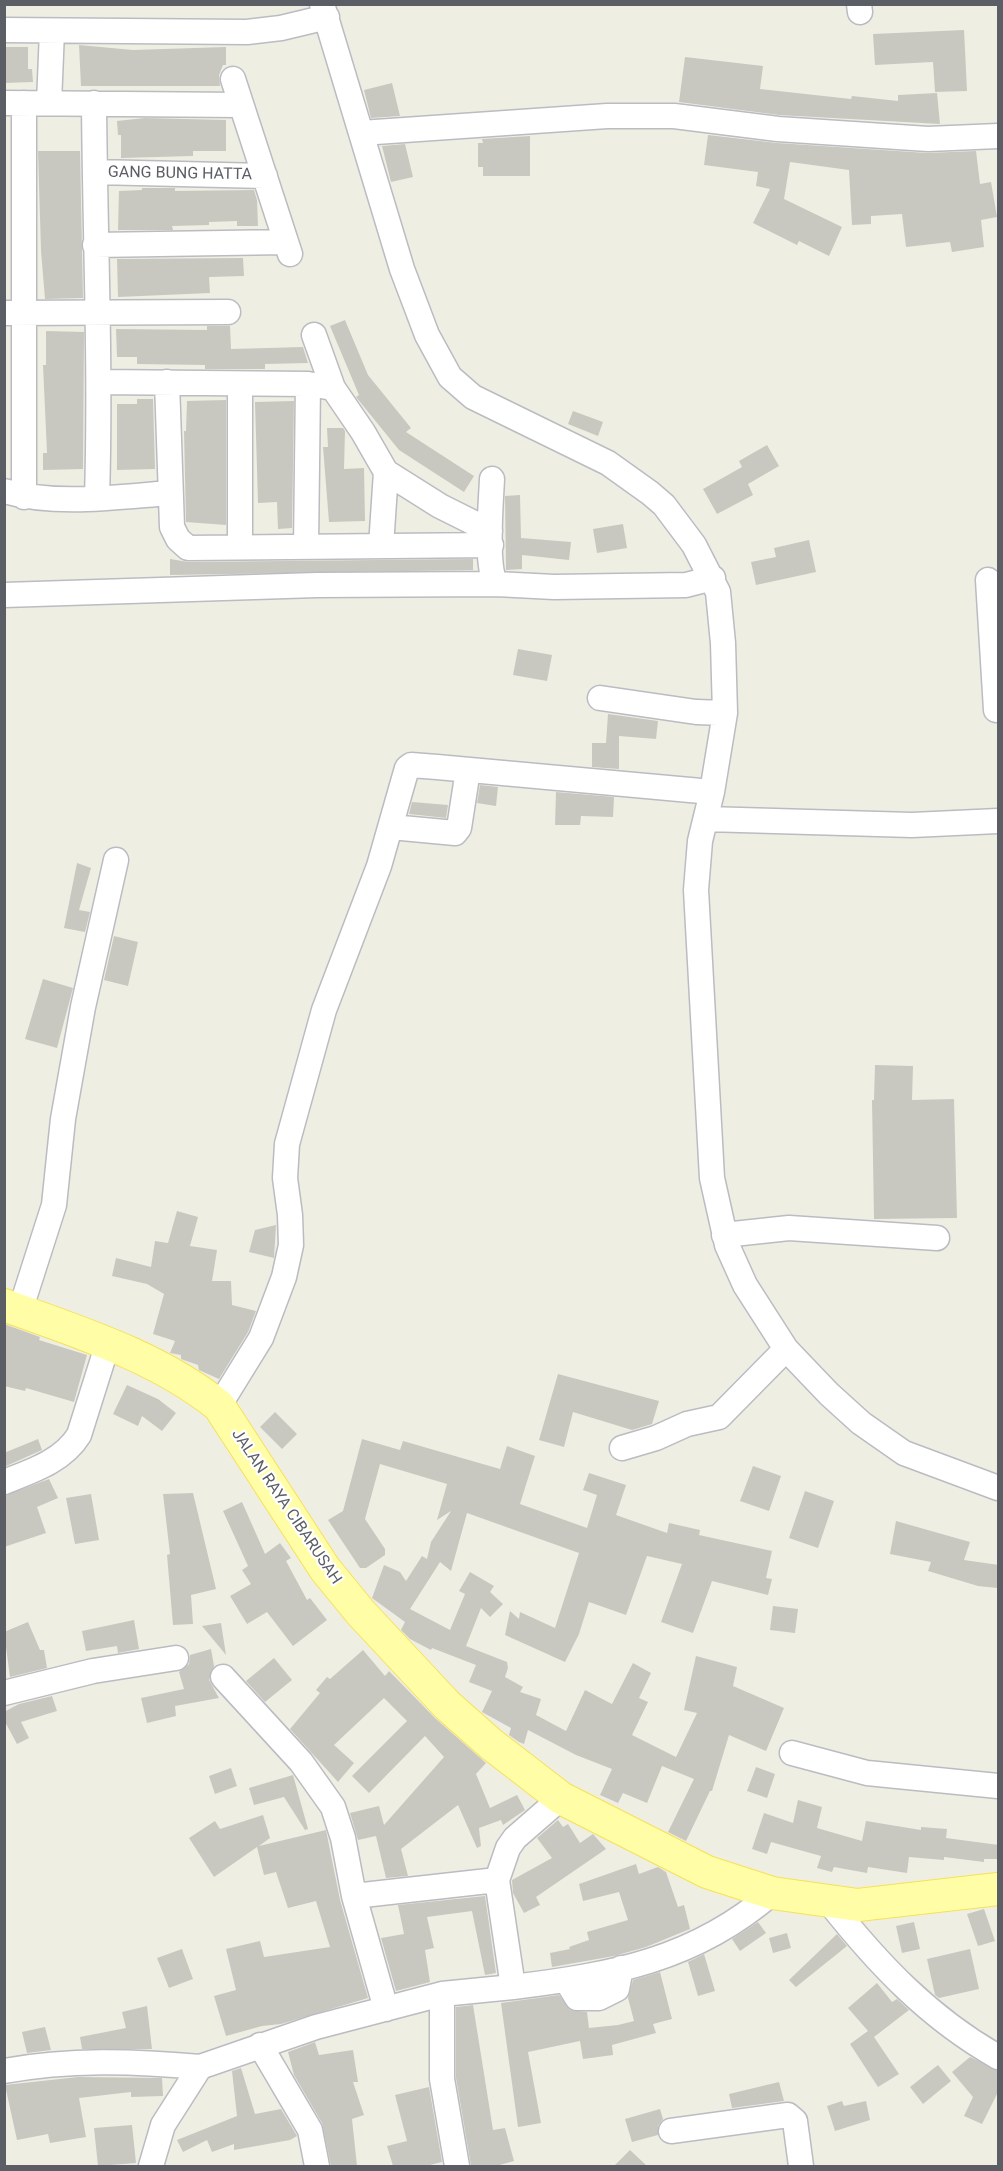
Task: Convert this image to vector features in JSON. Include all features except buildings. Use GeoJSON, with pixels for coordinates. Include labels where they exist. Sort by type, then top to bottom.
{"type":"FeatureCollection","features":[{"type":"Feature","properties":{"kind":"main road","name":"JALAN RAYA CIBARUSAH"},"geometry":{"type":"LineString","coordinates":[[12,1308],[108,1343],[195,1387],[219,1406],[325,1569],[361,1613],[447,1705],[490,1744],[561,1798],[707,1872],[771,1893],[858,1905],[999,1889]]}},
{"type":"Feature","properties":{"kind":"street"},"geometry":{"type":"LineString","coordinates":[[4,30],[247,32],[281,28],[319,14],[361,133],[416,308],[437,355],[450,377],[473,397],[608,463],[650,493],[678,523],[712,579],[721,608],[714,713],[701,791],[705,819],[697,865],[698,946],[712,1178],[724,1235],[746,1285],[783,1352],[882,1439],[913,1457],[999,1488]]}},
{"type":"Feature","properties":{"kind":"street"},"geometry":{"type":"LineString","coordinates":[[49,103],[52,31]]}},
{"type":"Feature","properties":{"kind":"street"},"geometry":{"type":"LineString","coordinates":[[95,245],[288,248],[233,79]]}},
{"type":"Feature","properties":{"kind":"street"},"geometry":{"type":"LineString","coordinates":[[170,493],[97,498],[14,494],[14,103],[242,105]]}},
{"type":"Feature","properties":{"kind":"street"},"geometry":{"type":"LineString","coordinates":[[94,103],[96,312],[100,382],[97,498]]}},
{"type":"Feature","properties":{"kind":"street"},"geometry":{"type":"LineString","coordinates":[[361,133],[607,116],[674,116],[778,129],[928,139],[999,136]]}},
{"type":"Feature","properties":{"kind":"street","name":"GANG BUNG HATTA"},"geometry":{"type":"LineString","coordinates":[[95,172],[265,176]]}},
{"type":"Feature","properties":{"kind":"street"},"geometry":{"type":"LineString","coordinates":[[14,313],[228,312]]}},
{"type":"Feature","properties":{"kind":"street"},"geometry":{"type":"LineString","coordinates":[[314,335],[333,388],[363,432],[386,472],[490,538]]}},
{"type":"Feature","properties":{"kind":"street"},"geometry":{"type":"LineString","coordinates":[[100,382],[308,384],[333,388]]}},
{"type":"Feature","properties":{"kind":"street"},"geometry":{"type":"LineString","coordinates":[[167,382],[172,527],[188,548],[381,546],[490,538]]}},
{"type":"Feature","properties":{"kind":"street"},"geometry":{"type":"LineString","coordinates":[[240,384],[240,547]]}},
{"type":"Feature","properties":{"kind":"street"},"geometry":{"type":"LineString","coordinates":[[306,546],[308,384]]}},
{"type":"Feature","properties":{"kind":"street"},"geometry":{"type":"LineString","coordinates":[[381,546],[386,472]]}},
{"type":"Feature","properties":{"kind":"street"},"geometry":{"type":"LineString","coordinates":[[492,479],[490,538],[492,574],[496,584]]}},
{"type":"Feature","properties":{"kind":"street"},"geometry":{"type":"LineString","coordinates":[[4,596],[317,585],[686,585],[712,579]]}},
{"type":"Feature","properties":{"kind":"street"},"geometry":{"type":"LineString","coordinates":[[988,580],[995,618],[997,695]]}},
{"type":"Feature","properties":{"kind":"street"},"geometry":{"type":"LineString","coordinates":[[600,698],[714,713]]}},
{"type":"Feature","properties":{"kind":"street"},"geometry":{"type":"LineString","coordinates":[[219,1406],[261,1338],[284,1277],[291,1245],[291,1215],[285,1178],[286,1144],[324,1010],[379,866],[407,767],[468,770],[701,791]]}},
{"type":"Feature","properties":{"kind":"street"},"geometry":{"type":"LineString","coordinates":[[391,827],[455,833],[459,828],[468,770]]}},
{"type":"Feature","properties":{"kind":"street"},"geometry":{"type":"LineString","coordinates":[[705,819],[912,825],[999,821]]}},
{"type":"Feature","properties":{"kind":"street"},"geometry":{"type":"LineString","coordinates":[[12,1308],[54,1205],[63,1119],[81,1018],[116,861]]}},
{"type":"Feature","properties":{"kind":"street"},"geometry":{"type":"LineString","coordinates":[[724,1235],[789,1228],[937,1238]]}},
{"type":"Feature","properties":{"kind":"street"},"geometry":{"type":"LineString","coordinates":[[4,1482],[64,1454],[73,1444],[79,1435],[108,1343]]}},
{"type":"Feature","properties":{"kind":"street"},"geometry":{"type":"LineString","coordinates":[[622,1448],[656,1438],[687,1424],[719,1417],[783,1352]]}},
{"type":"Feature","properties":{"kind":"street"},"geometry":{"type":"LineString","coordinates":[[4,1693],[93,1671],[176,1658]]}},
{"type":"Feature","properties":{"kind":"street"},"geometry":{"type":"LineString","coordinates":[[223,1677],[294,1754],[333,1807],[344,1838],[354,1896],[386,2009]]}},
{"type":"Feature","properties":{"kind":"street"},"geometry":{"type":"LineString","coordinates":[[792,1753],[867,1773],[999,1786]]}},
{"type":"Feature","properties":{"kind":"street"},"geometry":{"type":"LineString","coordinates":[[513,1987],[497,1880],[508,1848],[515,1838],[561,1798]]}},
{"type":"Feature","properties":{"kind":"street"},"geometry":{"type":"LineString","coordinates":[[354,1896],[497,1880]]}},
{"type":"Feature","properties":{"kind":"street"},"geometry":{"type":"LineString","coordinates":[[4,2071],[41,2064],[96,2061],[200,2067],[260,2045],[442,1994],[566,1980],[577,1998],[599,1998],[617,1989],[621,1968],[669,1956],[701,1942],[738,1920],[771,1893]]}},
{"type":"Feature","properties":{"kind":"street"},"geometry":{"type":"LineString","coordinates":[[829,1902],[861,1944],[917,2001],[945,2024],[999,2058]]}},
{"type":"Feature","properties":{"kind":"street"},"geometry":{"type":"LineString","coordinates":[[442,1994],[442,2079],[457,2166]]}},
{"type":"Feature","properties":{"kind":"street"},"geometry":{"type":"LineString","coordinates":[[260,2045],[310,2130],[316,2153],[316,2166]]}},
{"type":"Feature","properties":{"kind":"street"},"geometry":{"type":"LineString","coordinates":[[151,2166],[163,2125],[200,2067]]}},
{"type":"Feature","properties":{"kind":"street"},"geometry":{"type":"LineString","coordinates":[[671,2131],[788,2115],[795,2121],[801,2166]]}}]}
